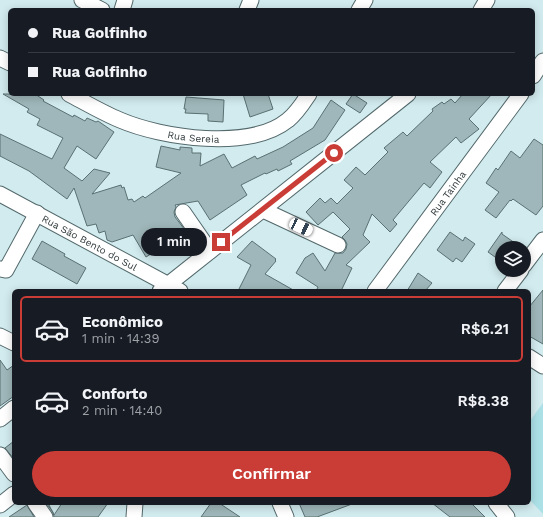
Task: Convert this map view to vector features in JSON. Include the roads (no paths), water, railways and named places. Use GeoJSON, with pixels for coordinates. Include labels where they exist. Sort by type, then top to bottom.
{"type":"FeatureCollection","features":[{"type":"Feature","properties":{"kind":"street"},"geometry":{"type":"LineString","coordinates":[[82,0],[98,8]]}},
{"type":"Feature","properties":{"kind":"street"},"geometry":{"type":"LineString","coordinates":[[535,73],[543,61]]}},
{"type":"Feature","properties":{"kind":"street","name":"Rua Sereia"},"geometry":{"type":"LineString","coordinates":[[73,96],[120,120],[157,132],[175,135],[234,139],[251,137],[276,128],[299,110],[308,96]]}},
{"type":"Feature","properties":{"kind":"street"},"geometry":{"type":"LineString","coordinates":[[169,289],[210,251],[406,96]]}},
{"type":"Feature","properties":{"kind":"street","name":"Rua Tainha"},"geometry":{"type":"LineString","coordinates":[[376,289],[520,96]]}},
{"type":"Feature","properties":{"kind":"street","name":"Rua São Bento do Sul"},"geometry":{"type":"LineString","coordinates":[[0,194],[169,289]]}},
{"type":"Feature","properties":{"kind":"street"},"geometry":{"type":"LineString","coordinates":[[263,210],[338,245]]}},
{"type":"Feature","properties":{"kind":"street"},"geometry":{"type":"LineString","coordinates":[[183,212],[210,251]]}},
{"type":"Feature","properties":{"kind":"street"},"geometry":{"type":"LineString","coordinates":[[0,270],[6,270],[36,213]]}},
{"type":"Feature","properties":{"kind":"street"},"geometry":{"type":"LineString","coordinates":[[531,256],[543,240]]}},
{"type":"Feature","properties":{"kind":"street"},"geometry":{"type":"LineString","coordinates":[[507,289],[516,277]]}},
{"type":"Feature","properties":{"kind":"street"},"geometry":{"type":"LineString","coordinates":[[0,336],[12,342]]}},
{"type":"Feature","properties":{"kind":"street"},"geometry":{"type":"LineString","coordinates":[[531,358],[543,366]]}},
{"type":"Feature","properties":{"kind":"street"},"geometry":{"type":"LineString","coordinates":[[0,419],[12,410]]}},
{"type":"Feature","properties":{"kind":"street"},"geometry":{"type":"LineString","coordinates":[[0,455],[12,471]]}},
{"type":"Feature","properties":{"kind":"street"},"geometry":{"type":"LineString","coordinates":[[0,505],[12,496]]}},
{"type":"Feature","properties":{"kind":"street"},"geometry":{"type":"LineString","coordinates":[[36,505],[45,517]]}},
{"type":"Feature","properties":{"kind":"street"},"geometry":{"type":"LineString","coordinates":[[134,517],[135,505]]}},
{"type":"Feature","properties":{"kind":"street"},"geometry":{"type":"LineString","coordinates":[[281,505],[286,517]]}},
{"type":"Feature","properties":{"kind":"street"},"geometry":{"type":"LineString","coordinates":[[498,505],[507,517]]}}]}
